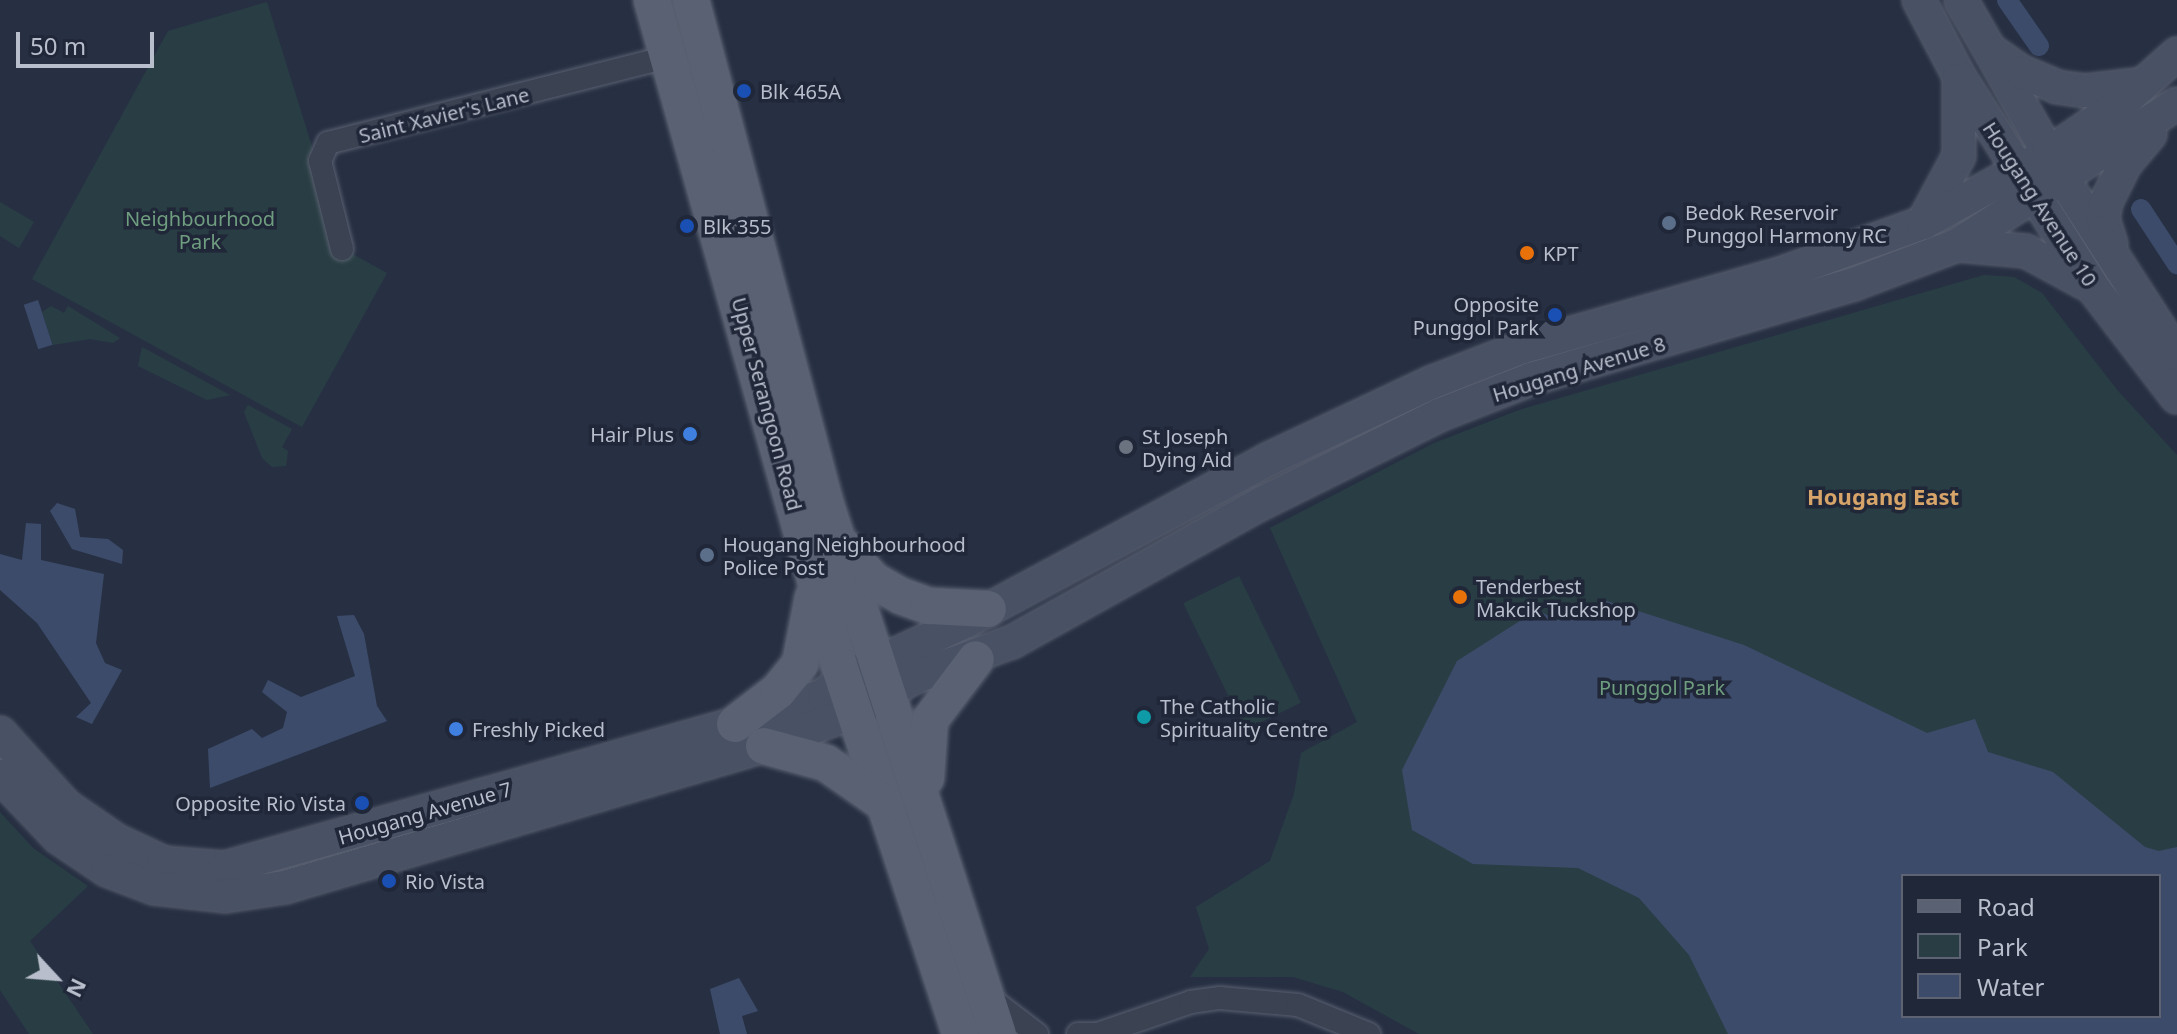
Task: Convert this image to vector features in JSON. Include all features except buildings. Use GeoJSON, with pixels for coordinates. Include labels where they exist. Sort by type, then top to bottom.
{"type":"FeatureCollection","features":[{"type":"Feature","properties":{"kind":"main road","name":"Upper Serangoon Road"},"geometry":{"type":"LineString","coordinates":[[652,0],[814,578],[960,1034]]}},
{"type":"Feature","properties":{"kind":"main road","name":"Upper Serangoon Road"},"geometry":{"type":"LineString","coordinates":[[691,0],[835,537],[926,799],[998,1034]]}},
{"type":"Feature","properties":{"kind":"main road","name":"Hougang Avenue 10"},"geometry":{"type":"LineString","coordinates":[[1919,0],[1959,76],[2094,289],[2177,397]]}},
{"type":"Feature","properties":{"kind":"main road","name":"Hougang Avenue 10"},"geometry":{"type":"LineString","coordinates":[[1961,0],[2055,167],[2177,355]]}},
{"type":"Feature","properties":{"kind":"main road"},"geometry":{"type":"LineString","coordinates":[[1988,48],[2022,72],[2057,87],[2085,91],[2143,84]]}},
{"type":"Feature","properties":{"kind":"main road","name":"Hougang Avenue 8"},"geometry":{"type":"LineString","coordinates":[[2055,167],[2177,54]]}},
{"type":"Feature","properties":{"kind":"main road"},"geometry":{"type":"LineString","coordinates":[[1923,223],[1959,156],[1959,76]]}},
{"type":"Feature","properties":{"kind":"main road"},"geometry":{"type":"LineString","coordinates":[[2116,259],[2103,220],[2106,202],[2125,164],[2174,107]]}},
{"type":"Feature","properties":{"kind":"main road","name":"Hougang Avenue 8"},"geometry":{"type":"LineString","coordinates":[[884,676],[976,659],[1262,503],[1439,415],[1531,379],[1854,284],[1957,245],[2027,184],[2174,107]]}},
{"type":"Feature","properties":{"kind":"main road","name":"Hougang Avenue 8"},"geometry":{"type":"LineString","coordinates":[[850,695],[988,609],[1267,460],[1433,382],[1520,348],[1783,273],[2027,184]]}},
{"type":"Feature","properties":{"kind":"main road"},"geometry":{"type":"LineString","coordinates":[[1957,245],[2026,251],[2094,289]]}},
{"type":"Feature","properties":{"kind":"main road"},"geometry":{"type":"LineString","coordinates":[[835,537],[873,580],[901,596],[929,606],[988,609]]}},
{"type":"Feature","properties":{"kind":"main road"},"geometry":{"type":"LineString","coordinates":[[735,724],[778,691],[800,664],[812,619],[814,578]]}},
{"type":"Feature","properties":{"kind":"main road"},"geometry":{"type":"LineString","coordinates":[[926,799],[930,720],[976,659]]}},
{"type":"Feature","properties":{"kind":"main road","name":"Hougang Avenue 7"},"geometry":{"type":"LineString","coordinates":[[0,733],[66,806],[117,841],[164,863],[225,868],[735,724],[824,695],[850,695]]}},
{"type":"Feature","properties":{"kind":"main road","name":"Hougang Avenue 7"},"geometry":{"type":"LineString","coordinates":[[0,776],[58,837],[107,870],[154,888],[225,896],[285,887],[764,746],[850,695]]}},
{"type":"Feature","properties":{"kind":"main road"},"geometry":{"type":"LineString","coordinates":[[764,746],[826,763],[886,805]]}},
{"type":"Feature","properties":{"kind":"street","name":"Saint Xavier's Lane"},"geometry":{"type":"LineString","coordinates":[[342,249],[320,161],[328,143],[668,57]]}},
{"type":"Feature","properties":{"kind":"street"},"geometry":{"type":"LineString","coordinates":[[987,996],[1037,1034]]}},
{"type":"Feature","properties":{"kind":"street"},"geometry":{"type":"LineString","coordinates":[[1078,1034],[1098,1034],[1191,1002],[1220,998],[1298,1005],[1369,1034]]}},
{"type":"Feature","properties":{"kind":"green space","name":"Neighbourhood Park"},"geometry":{"type":"Polygon","coordinates":[[[267,2],[314,153],[308,155],[334,244],[387,273],[302,427],[32,279],[168,31],[267,2]]]}},
{"type":"Feature","properties":{"kind":"green space"},"geometry":{"type":"Polygon","coordinates":[[[0,202],[34,222],[19,248],[0,236],[0,202]]]}},
{"type":"Feature","properties":{"kind":"green space","name":"Punggol Park"},"geometry":{"type":"Polygon","coordinates":[[[1984,275],[2014,277],[2042,293],[2118,391],[2177,455],[2177,1034],[1419,1034],[1343,992],[1293,977],[1190,977],[1209,949],[1196,907],[1270,861],[1294,794],[1301,753],[1357,722],[1270,528],[1434,443],[1519,410],[1984,275]]]}},
{"type":"Feature","properties":{"kind":"green space"},"geometry":{"type":"Polygon","coordinates":[[[51,306],[64,313],[68,306],[120,338],[113,343],[90,339],[53,345],[42,312],[51,306]]]}},
{"type":"Feature","properties":{"kind":"green space"},"geometry":{"type":"Polygon","coordinates":[[[142,347],[230,395],[207,400],[138,366],[142,347]]]}},
{"type":"Feature","properties":{"kind":"green space"},"geometry":{"type":"Polygon","coordinates":[[[248,405],[292,429],[282,447],[288,451],[286,466],[272,467],[262,458],[244,412],[248,405]]]}},
{"type":"Feature","properties":{"kind":"green space"},"geometry":{"type":"Polygon","coordinates":[[[1239,576],[1301,703],[1245,730],[1183,603],[1239,576]]]}},
{"type":"Feature","properties":{"kind":"green space"},"geometry":{"type":"Polygon","coordinates":[[[0,812],[33,848],[88,886],[30,941],[93,1034],[29,1034],[0,990],[0,812]]]}},
{"type":"Feature","properties":{"kind":"water"},"geometry":{"type":"Polygon","coordinates":[[[38,300],[53,345],[38,349],[24,305],[38,300]]]}},
{"type":"Feature","properties":{"kind":"water"},"geometry":{"type":"Polygon","coordinates":[[[57,503],[75,509],[80,537],[108,539],[123,550],[122,564],[72,549],[50,511],[57,503]]]}},
{"type":"Feature","properties":{"kind":"water"},"geometry":{"type":"Polygon","coordinates":[[[26,523],[41,524],[41,560],[104,574],[96,643],[105,663],[122,670],[92,724],[76,717],[91,703],[37,623],[0,590],[0,554],[22,560],[26,523]]]}},
{"type":"Feature","properties":{"kind":"water"},"geometry":{"type":"Polygon","coordinates":[[[1607,601],[1744,645],[1927,733],[1975,719],[1988,752],[2053,772],[2145,847],[2159,851],[2177,847],[2177,1034],[1728,1034],[1689,955],[1639,898],[1578,868],[1473,864],[1412,830],[1402,770],[1457,661],[1537,610],[1557,620],[1607,601]]]}},
{"type":"Feature","properties":{"kind":"water"},"geometry":{"type":"Polygon","coordinates":[[[354,615],[364,634],[377,706],[387,721],[210,788],[208,749],[252,729],[262,738],[283,728],[287,712],[262,692],[268,680],[301,697],[355,676],[337,616],[354,615]]]}},
{"type":"Feature","properties":{"kind":"water"},"geometry":{"type":"Polygon","coordinates":[[[739,978],[758,1011],[742,1016],[747,1034],[720,1034],[710,989],[739,978]]]}},
{"type":"Feature","properties":{"kind":"waterway"},"geometry":{"type":"LineString","coordinates":[[2007,0],[2039,46]]}},
{"type":"Feature","properties":{"kind":"waterway"},"geometry":{"type":"LineString","coordinates":[[2141,209],[2177,264]]}},
{"type":"Feature","properties":{"kind":"place","name":"Blk 465A"},"geometry":{"type":"Point","coordinates":[744,91]}},
{"type":"Feature","properties":{"kind":"place","name":"Bedok Reservoir Punggol Harmony RC"},"geometry":{"type":"Point","coordinates":[1669,223]}},
{"type":"Feature","properties":{"kind":"place","name":"Blk 355"},"geometry":{"type":"Point","coordinates":[687,226]}},
{"type":"Feature","properties":{"kind":"place","name":"KPT"},"geometry":{"type":"Point","coordinates":[1527,253]}},
{"type":"Feature","properties":{"kind":"place","name":"Opposite Punggol Park"},"geometry":{"type":"Point","coordinates":[1555,315]}},
{"type":"Feature","properties":{"kind":"place","name":"Hair Plus"},"geometry":{"type":"Point","coordinates":[690,434]}},
{"type":"Feature","properties":{"kind":"place","name":"St Joseph Dying Aid"},"geometry":{"type":"Point","coordinates":[1126,447]}},
{"type":"Feature","properties":{"kind":"place","name":"Hougang Neighbourhood Police Post"},"geometry":{"type":"Point","coordinates":[707,555]}},
{"type":"Feature","properties":{"kind":"place","name":"Tenderbest Makcik Tuckshop"},"geometry":{"type":"Point","coordinates":[1460,597]}},
{"type":"Feature","properties":{"kind":"place","name":"The Catholic Spirituality Centre"},"geometry":{"type":"Point","coordinates":[1144,717]}},
{"type":"Feature","properties":{"kind":"place","name":"Freshly Picked"},"geometry":{"type":"Point","coordinates":[456,729]}},
{"type":"Feature","properties":{"kind":"place","name":"Opposite Rio Vista"},"geometry":{"type":"Point","coordinates":[362,803]}},
{"type":"Feature","properties":{"kind":"place","name":"Rio Vista"},"geometry":{"type":"Point","coordinates":[389,881]}},
{"type":"Feature","properties":{"kind":"district","name":"Hougang East"},"geometry":{"type":"Point","coordinates":[1883,497]}}]}
